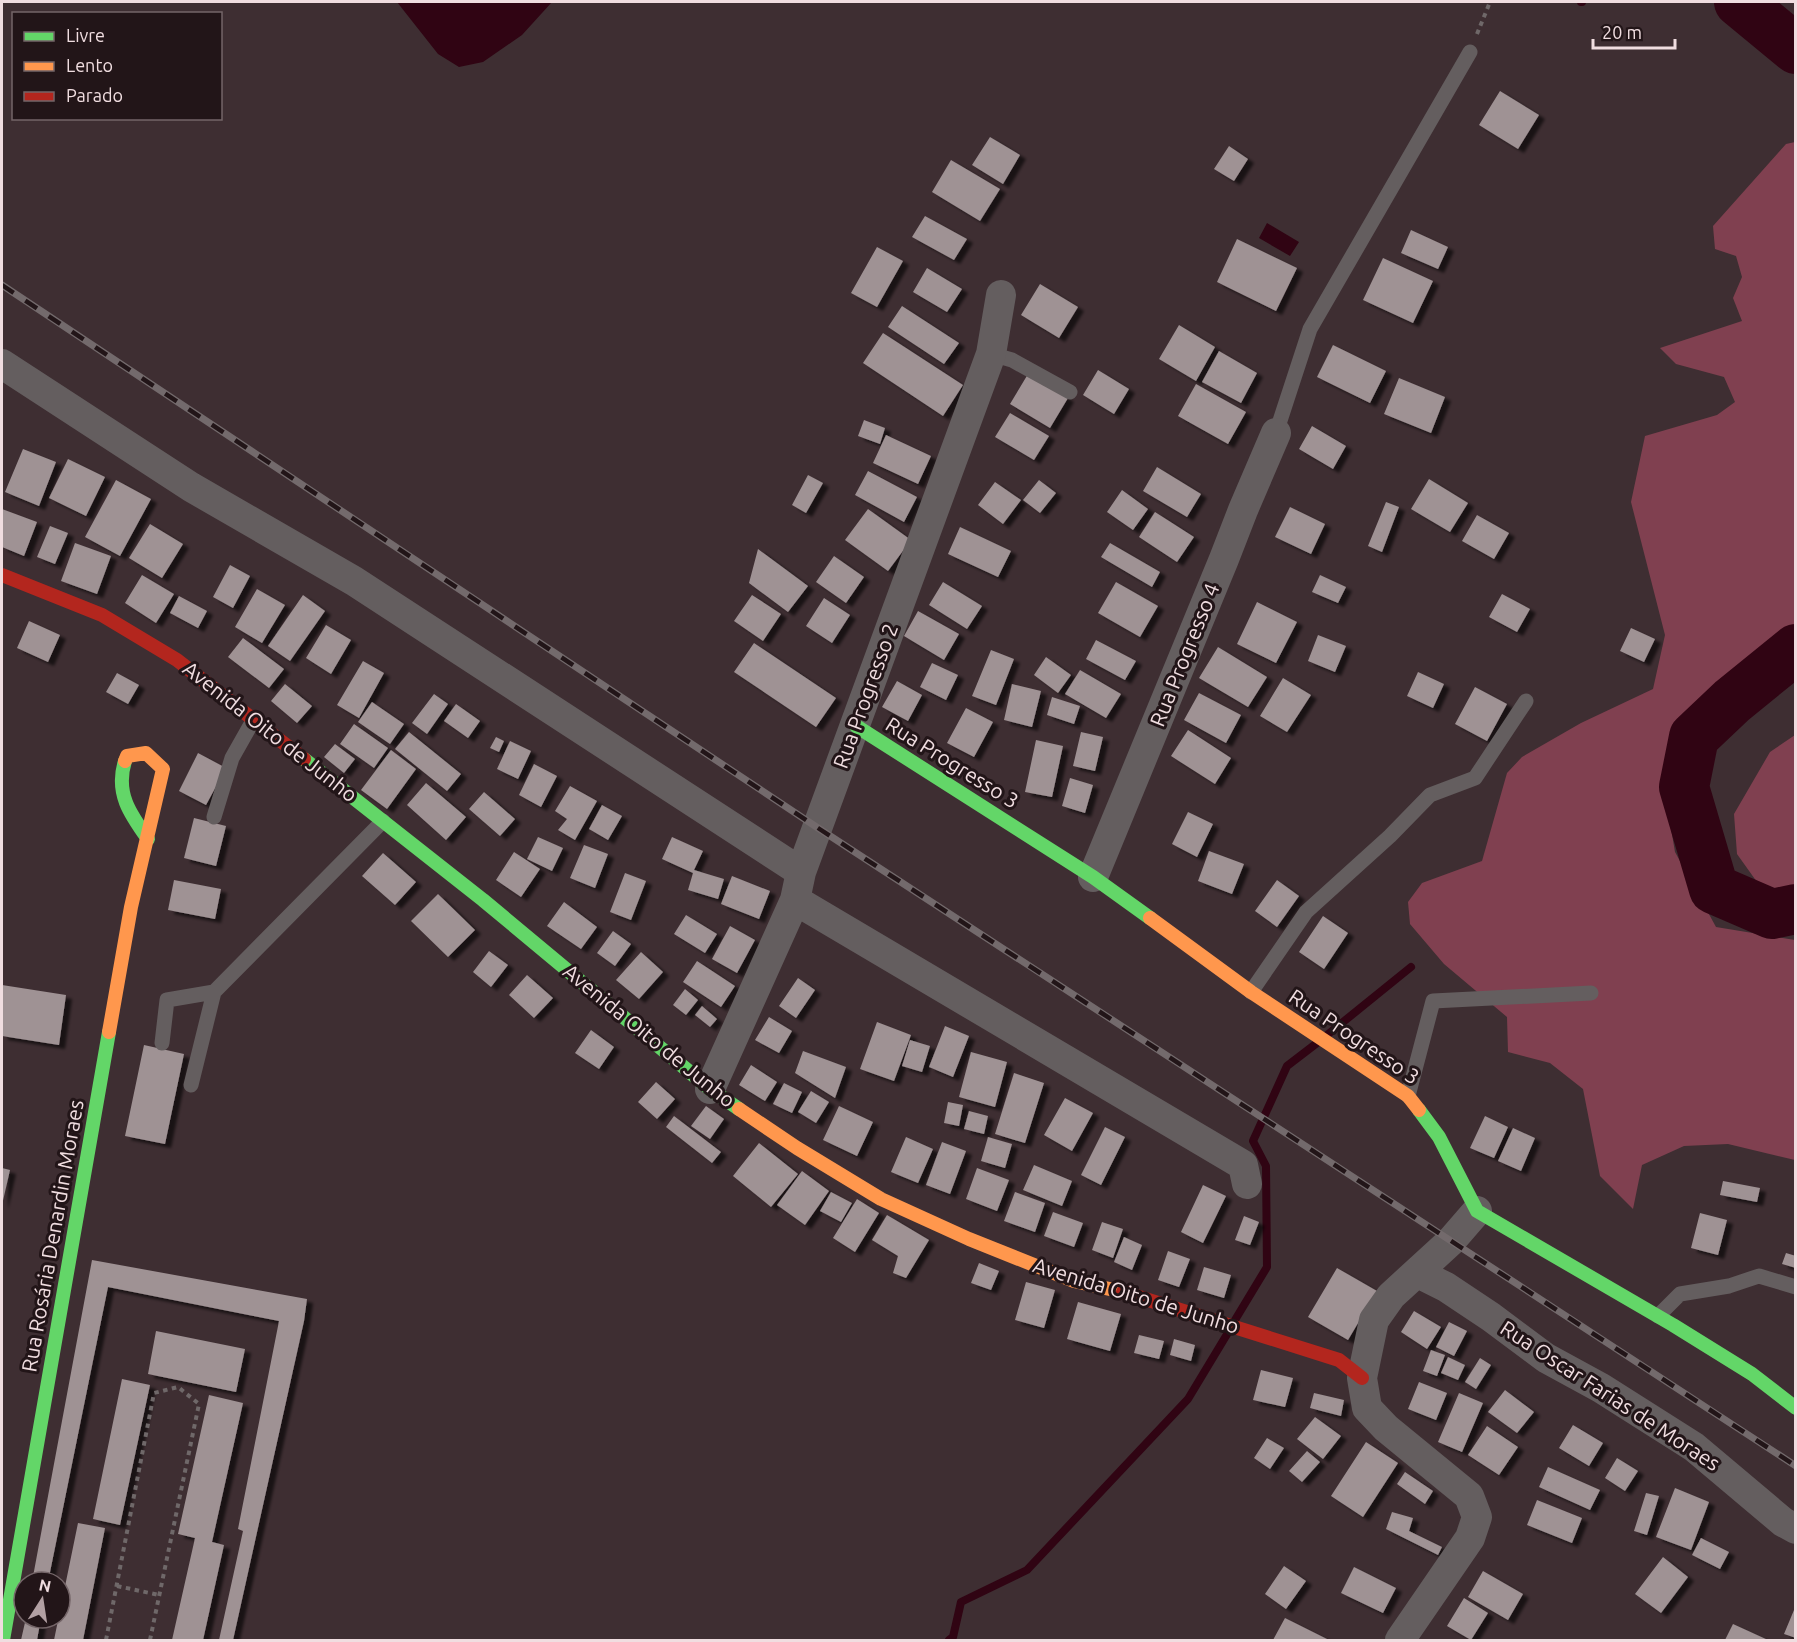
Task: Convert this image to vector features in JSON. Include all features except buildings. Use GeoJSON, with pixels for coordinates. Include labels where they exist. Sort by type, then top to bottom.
{"type":"FeatureCollection","features":[{"type":"Feature","properties":{"kind":"street","name":"Rua Progresso 2"},"geometry":{"type":"LineString","coordinates":[[710,1089],[798,886],[991,354],[1001,295]]}},
{"type":"Feature","properties":{"kind":"street"},"geometry":{"type":"LineString","coordinates":[[2,364],[191,487],[354,581],[798,886],[1243,1165],[1247,1184]]}},
{"type":"Feature","properties":{"kind":"street","name":"Rua Progresso 4"},"geometry":{"type":"LineString","coordinates":[[1093,877],[1276,433]]}},
{"type":"Feature","properties":{"kind":"street","name":"Avenida Oito de Junho"},"geometry":{"type":"LineString","coordinates":[[2,574],[102,615],[177,660],[383,821],[710,1089],[797,1148],[881,1199],[969,1239],[1074,1281],[1130,1293],[1339,1360],[1362,1378]]}},
{"type":"Feature","properties":{"kind":"street","name":"Rua Progresso 3"},"geometry":{"type":"LineString","coordinates":[[855,726],[1093,877],[1251,992],[1408,1096],[1438,1137],[1477,1211]]}},
{"type":"Feature","properties":{"kind":"street","name":"Rua Rosária Denardin Moraes"},"geometry":{"type":"LineString","coordinates":[[3,1641],[131,908],[148,839],[163,769],[146,753],[127,756],[120,773],[124,804],[148,839]]}},
{"type":"Feature","properties":{"kind":"street"},"geometry":{"type":"LineString","coordinates":[[1400,1641],[1470,1538],[1477,1517],[1469,1496],[1386,1428],[1367,1408],[1362,1378],[1374,1320],[1391,1296],[1418,1273],[1477,1211],[1658,1316],[1752,1374],[1796,1408]]}},
{"type":"Feature","properties":{"kind":"street","name":"Rua Oscar Farias de Moraes"},"geometry":{"type":"LineString","coordinates":[[1418,1273],[1446,1287],[1546,1358],[1601,1388],[1694,1446],[1783,1522],[1796,1530]]}},
{"type":"Feature","properties":{"kind":"lane"},"geometry":{"type":"LineString","coordinates":[[1276,433],[1310,329],[1470,52]]}},
{"type":"Feature","properties":{"kind":"lane"},"geometry":{"type":"LineString","coordinates":[[991,354],[1012,360],[1070,392]]}},
{"type":"Feature","properties":{"kind":"lane"},"geometry":{"type":"LineString","coordinates":[[1251,992],[1306,912],[1390,836],[1430,795],[1475,778],[1526,701]]}},
{"type":"Feature","properties":{"kind":"lane"},"geometry":{"type":"LineString","coordinates":[[214,817],[232,758],[254,719]]}},
{"type":"Feature","properties":{"kind":"lane"},"geometry":{"type":"LineString","coordinates":[[191,1085],[214,992],[383,821]]}},
{"type":"Feature","properties":{"kind":"lane"},"geometry":{"type":"LineString","coordinates":[[162,1043],[167,1000],[214,992]]}},
{"type":"Feature","properties":{"kind":"lane"},"geometry":{"type":"LineString","coordinates":[[1408,1096],[1433,1001],[1591,993]]}},
{"type":"Feature","properties":{"kind":"lane"},"geometry":{"type":"LineString","coordinates":[[1658,1316],[1680,1294],[1730,1286],[1759,1276],[1796,1287]]}},
{"type":"Feature","properties":{"kind":"path"},"geometry":{"type":"LineString","coordinates":[[1470,52],[1490,2]]}},
{"type":"Feature","properties":{"kind":"path"},"geometry":{"type":"LineString","coordinates":[[106,1641],[154,1393],[178,1387],[200,1404],[150,1641]]}},
{"type":"Feature","properties":{"kind":"path"},"geometry":{"type":"LineString","coordinates":[[117,1586],[159,1595]]}},
{"type":"Feature","properties":{"kind":"shaded area"},"geometry":{"type":"Polygon","coordinates":[[[397,2],[552,2],[522,35],[483,62],[459,67],[438,54],[397,2]]]}},
{"type":"Feature","properties":{"kind":"shaded area"},"geometry":{"type":"Polygon","coordinates":[[[1795,142],[1795,645],[1721,696],[1679,748],[1668,811],[1675,852],[1716,927],[1795,940],[1795,1160],[1728,1144],[1684,1146],[1642,1165],[1633,1209],[1600,1176],[1583,1089],[1550,1063],[1508,1052],[1507,1017],[1444,964],[1410,924],[1408,902],[1422,883],[1482,861],[1507,773],[1522,757],[1581,723],[1653,689],[1665,635],[1631,502],[1645,436],[1717,415],[1735,402],[1724,377],[1676,364],[1660,348],[1742,321],[1733,298],[1742,277],[1736,256],[1715,249],[1713,226],[1786,144],[1795,142]]]}},
{"type":"Feature","properties":{"kind":"shaded area"},"geometry":{"type":"Polygon","coordinates":[[[1267,223],[1299,242],[1290,256],[1259,238],[1267,223]]]}},
{"type":"Feature","properties":{"kind":"shaded area"},"geometry":{"type":"Polygon","coordinates":[[[1795,735],[1795,889],[1784,892],[1762,889],[1737,854],[1734,814],[1770,752],[1795,735]]]}},
{"type":"Feature","properties":{"kind":"waterway"},"geometry":{"type":"LineString","coordinates":[[1739,2],[1796,49]]}},
{"type":"Feature","properties":{"kind":"waterway"},"geometry":{"type":"LineString","coordinates":[[1796,649],[1732,701],[1694,737],[1684,787],[1714,889],[1772,914],[1796,909]]}},
{"type":"Feature","properties":{"kind":"waterway"},"geometry":{"type":"LineString","coordinates":[[1327,1035],[1411,967]]}},
{"type":"Feature","properties":{"kind":"waterway"},"geometry":{"type":"LineString","coordinates":[[1235,1320],[1267,1267],[1266,1166],[1253,1141],[1287,1066],[1317,1043]]}},
{"type":"Feature","properties":{"kind":"waterway"},"geometry":{"type":"LineString","coordinates":[[949,1640],[953,1637],[961,1602],[1027,1570],[1188,1399],[1229,1331]]}},
{"type":"Feature","properties":{"kind":"railway"},"geometry":{"type":"LineString","coordinates":[[2,285],[818,828],[1796,1466]]}},
{"type":"Feature","properties":{"kind":"traffic: fast"},"geometry":{"type":"LineString","coordinates":[[856,726],[1093,877],[1150,918]]}},
{"type":"Feature","properties":{"kind":"traffic: fast"},"geometry":{"type":"LineString","coordinates":[[304,759],[483,900],[710,1089],[739,1109]]}},
{"type":"Feature","properties":{"kind":"traffic: fast"},"geometry":{"type":"LineString","coordinates":[[125,761],[122,773],[123,793],[130,812],[148,839]]}},
{"type":"Feature","properties":{"kind":"traffic: fast"},"geometry":{"type":"LineString","coordinates":[[3,1640],[109,1032]]}},
{"type":"Feature","properties":{"kind":"traffic: fast"},"geometry":{"type":"LineString","coordinates":[[1419,1110],[1439,1137],[1477,1211],[1673,1325],[1752,1374],[1796,1408]]}},
{"type":"Feature","properties":{"kind":"traffic: slow"},"geometry":{"type":"LineString","coordinates":[[109,1032],[131,907],[163,769],[146,753],[127,756],[125,761]]}},
{"type":"Feature","properties":{"kind":"traffic: slow"},"geometry":{"type":"LineString","coordinates":[[1150,918],[1251,992],[1408,1096],[1419,1110]]}},
{"type":"Feature","properties":{"kind":"traffic: slow"},"geometry":{"type":"LineString","coordinates":[[739,1109],[797,1148],[881,1199],[969,1239],[1074,1281],[1123,1292]]}},
{"type":"Feature","properties":{"kind":"traffic: jam"},"geometry":{"type":"LineString","coordinates":[[2,575],[102,615],[177,660],[304,759]]}},
{"type":"Feature","properties":{"kind":"traffic: jam"},"geometry":{"type":"LineString","coordinates":[[1123,1292],[1339,1360],[1362,1378]]}}]}
